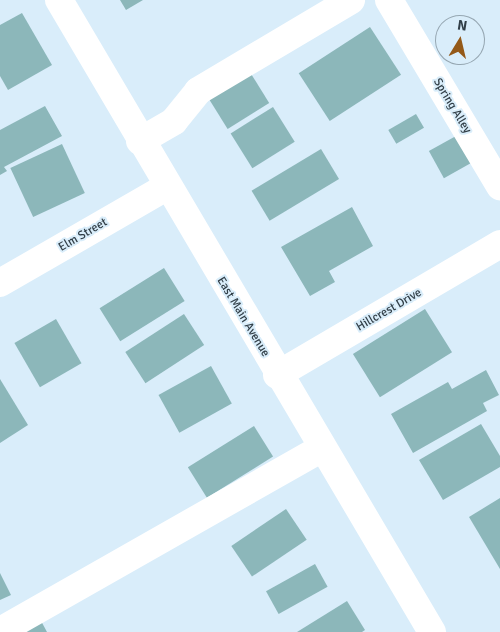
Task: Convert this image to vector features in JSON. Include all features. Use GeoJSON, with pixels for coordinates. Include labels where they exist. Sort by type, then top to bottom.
{"type":"FeatureCollection","features":[{"type":"Feature","properties":{"kind":"street","name":"East Main Avenue"},"geometry":{"type":"LineString","coordinates":[[59,0],[166,187],[432,632]]}},
{"type":"Feature","properties":{"kind":"street"},"geometry":{"type":"LineString","coordinates":[[140,141],[174,121],[198,91],[351,0]]}},
{"type":"Feature","properties":{"kind":"street","name":"Spring Alley"},"geometry":{"type":"LineString","coordinates":[[398,3],[500,186]]}},
{"type":"Feature","properties":{"kind":"street","name":"Elm Street"},"geometry":{"type":"LineString","coordinates":[[0,283],[166,187]]}},
{"type":"Feature","properties":{"kind":"street","name":"Hillcrest Drive"},"geometry":{"type":"LineString","coordinates":[[277,375],[500,244]]}},
{"type":"Feature","properties":{"kind":"street"},"geometry":{"type":"LineString","coordinates":[[0,631],[322,448]]}},
{"type":"Feature","properties":{"kind":"building"},"geometry":{"type":"Polygon","coordinates":[[[120,0],[143,0],[126,10],[120,0]]]}},
{"type":"Feature","properties":{"kind":"building"},"geometry":{"type":"Polygon","coordinates":[[[22,13],[52,65],[8,90],[0,76],[0,25],[22,13]]]}},
{"type":"Feature","properties":{"kind":"building"},"geometry":{"type":"Polygon","coordinates":[[[370,27],[401,75],[330,121],[299,73],[370,27]]]}},
{"type":"Feature","properties":{"kind":"building"},"geometry":{"type":"Polygon","coordinates":[[[248,69],[269,103],[228,129],[206,95],[248,69]]]}},
{"type":"Feature","properties":{"kind":"building"},"geometry":{"type":"Polygon","coordinates":[[[45,106],[62,136],[4,167],[7,171],[0,175],[0,130],[45,106]]]}},
{"type":"Feature","properties":{"kind":"building"},"geometry":{"type":"Polygon","coordinates":[[[273,107],[295,142],[252,168],[231,133],[273,107]]]}},
{"type":"Feature","properties":{"kind":"building"},"geometry":{"type":"Polygon","coordinates":[[[416,114],[424,128],[396,144],[388,130],[416,114]]]}},
{"type":"Feature","properties":{"kind":"building"},"geometry":{"type":"Polygon","coordinates":[[[456,136],[471,163],[444,178],[429,151],[456,136]]]}},
{"type":"Feature","properties":{"kind":"building"},"geometry":{"type":"Polygon","coordinates":[[[62,144],[85,193],[33,217],[10,168],[62,144]]]}},
{"type":"Feature","properties":{"kind":"building"},"geometry":{"type":"Polygon","coordinates":[[[321,149],[339,179],[270,221],[252,191],[321,149]]]}},
{"type":"Feature","properties":{"kind":"building"},"geometry":{"type":"Polygon","coordinates":[[[352,207],[373,246],[329,271],[335,282],[310,296],[281,247],[352,207]]]}},
{"type":"Feature","properties":{"kind":"building"},"geometry":{"type":"Polygon","coordinates":[[[164,268],[185,301],[120,341],[100,308],[164,268]]]}},
{"type":"Feature","properties":{"kind":"building"},"geometry":{"type":"Polygon","coordinates":[[[425,309],[452,352],[380,397],[353,354],[425,309]]]}},
{"type":"Feature","properties":{"kind":"building"},"geometry":{"type":"Polygon","coordinates":[[[184,314],[204,345],[145,383],[125,352],[184,314]]]}},
{"type":"Feature","properties":{"kind":"building"},"geometry":{"type":"Polygon","coordinates":[[[56,319],[82,363],[40,387],[14,343],[56,319]]]}},
{"type":"Feature","properties":{"kind":"building"},"geometry":{"type":"Polygon","coordinates":[[[211,366],[232,404],[179,433],[159,395],[211,366]]]}},
{"type":"Feature","properties":{"kind":"building"},"geometry":{"type":"Polygon","coordinates":[[[486,370],[499,395],[483,403],[487,411],[413,453],[391,414],[448,382],[452,389],[486,370]]]}},
{"type":"Feature","properties":{"kind":"building"},"geometry":{"type":"Polygon","coordinates":[[[0,379],[28,425],[0,443],[0,379]]]}},
{"type":"Feature","properties":{"kind":"building"},"geometry":{"type":"Polygon","coordinates":[[[481,424],[500,456],[500,467],[443,500],[419,460],[481,424]]]}},
{"type":"Feature","properties":{"kind":"building"},"geometry":{"type":"Polygon","coordinates":[[[254,426],[273,457],[207,498],[188,467],[254,426]]]}},
{"type":"Feature","properties":{"kind":"building"},"geometry":{"type":"Polygon","coordinates":[[[500,498],[500,569],[469,517],[500,498]]]}},
{"type":"Feature","properties":{"kind":"building"},"geometry":{"type":"Polygon","coordinates":[[[286,509],[307,540],[252,577],[231,546],[286,509]]]}},
{"type":"Feature","properties":{"kind":"building"},"geometry":{"type":"Polygon","coordinates":[[[315,564],[328,587],[279,614],[266,591],[315,564]]]}},
{"type":"Feature","properties":{"kind":"building"},"geometry":{"type":"Polygon","coordinates":[[[0,573],[11,595],[0,600],[0,573]]]}},
{"type":"Feature","properties":{"kind":"building"},"geometry":{"type":"Polygon","coordinates":[[[347,601],[365,630],[362,632],[297,632],[347,601]]]}},
{"type":"Feature","properties":{"kind":"building"},"geometry":{"type":"Polygon","coordinates":[[[40,619],[47,632],[19,632],[40,619]]]}}]}
